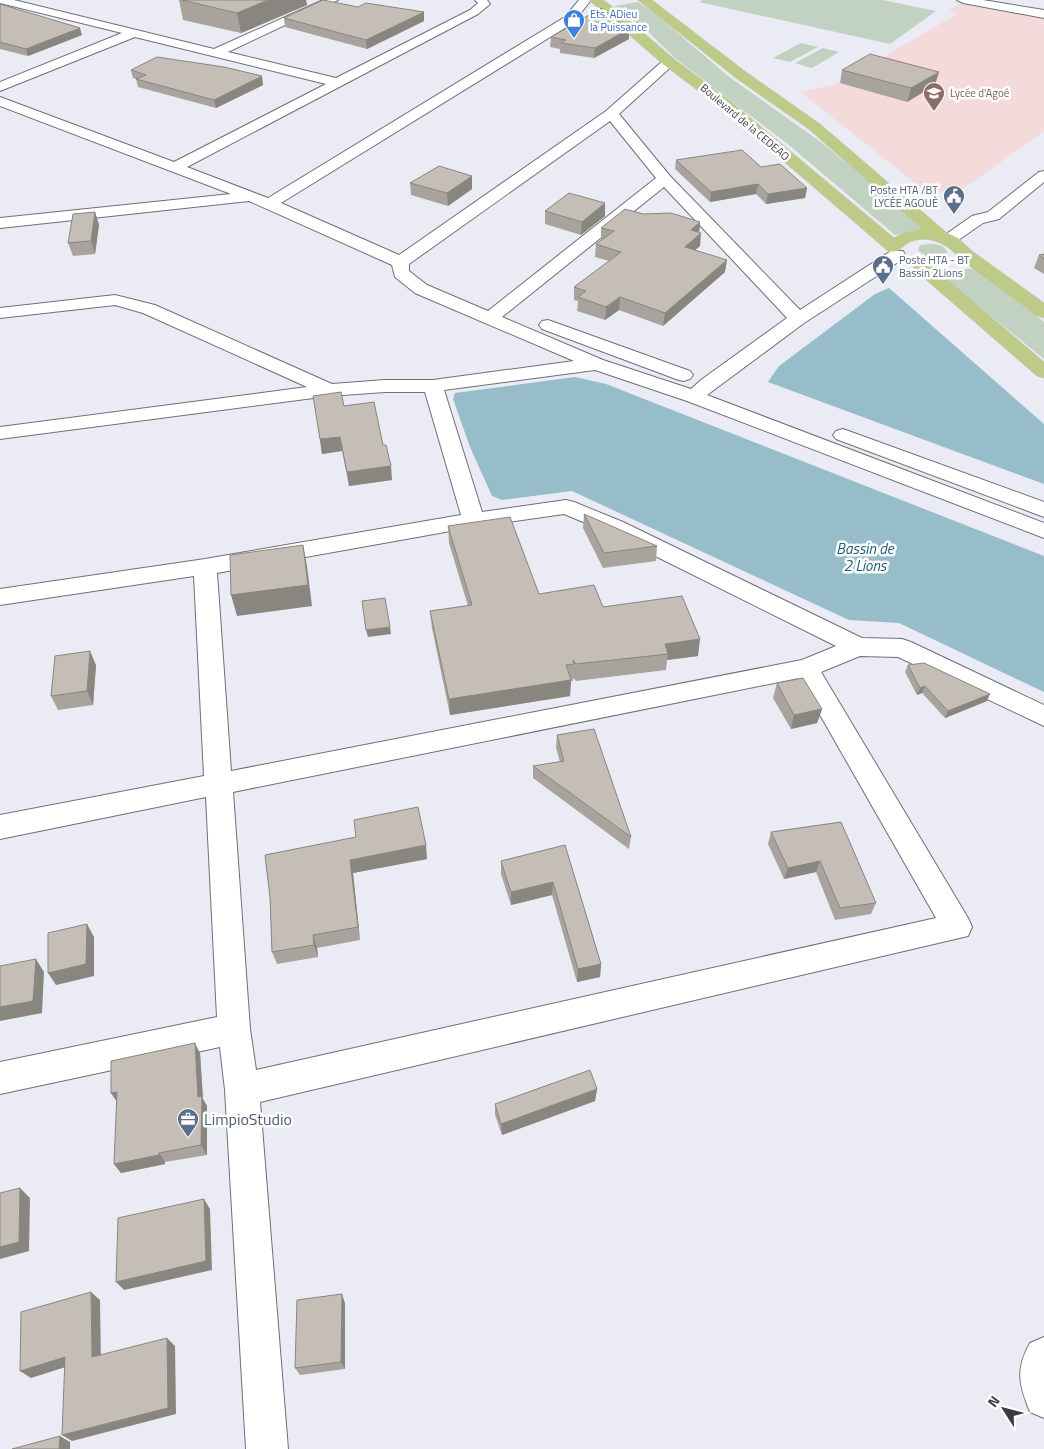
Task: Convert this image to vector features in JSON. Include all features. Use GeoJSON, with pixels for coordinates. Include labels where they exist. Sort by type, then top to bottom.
{"type":"FeatureCollection","features":[{"type":"Feature","properties":{"kind":"main road","name":"Boulevard de la CEDEAO"},"geometry":{"type":"LineString","coordinates":[[594,0],[612,12],[669,62],[729,107],[907,262],[922,267]]}},
{"type":"Feature","properties":{"kind":"main road"},"geometry":{"type":"LineString","coordinates":[[599,0],[615,1]]}},
{"type":"Feature","properties":{"kind":"main road"},"geometry":{"type":"LineString","coordinates":[[644,0],[741,75],[815,127],[953,252]]}},
{"type":"Feature","properties":{"kind":"main road"},"geometry":{"type":"LineString","coordinates":[[895,251],[899,240],[910,236],[925,235],[1044,312]]}},
{"type":"Feature","properties":{"kind":"main road"},"geometry":{"type":"LineString","coordinates":[[953,252],[922,267],[1044,372]]}},
{"type":"Feature","properties":{"kind":"street"},"geometry":{"type":"LineString","coordinates":[[0,0],[339,83]]}},
{"type":"Feature","properties":{"kind":"street"},"geometry":{"type":"LineString","coordinates":[[307,0],[328,2]]}},
{"type":"Feature","properties":{"kind":"street"},"geometry":{"type":"LineString","coordinates":[[175,167],[474,12],[484,4],[482,0]]}},
{"type":"Feature","properties":{"kind":"street"},"geometry":{"type":"LineString","coordinates":[[269,204],[569,20],[585,0]]}},
{"type":"Feature","properties":{"kind":"street"},"geometry":{"type":"LineString","coordinates":[[963,0],[1044,14]]}},
{"type":"Feature","properties":{"kind":"street"},"geometry":{"type":"LineString","coordinates":[[216,53],[328,2]]}},
{"type":"Feature","properties":{"kind":"street"},"geometry":{"type":"LineString","coordinates":[[0,87],[133,33]]}},
{"type":"Feature","properties":{"kind":"street"},"geometry":{"type":"LineString","coordinates":[[401,267],[611,114],[669,62]]}},
{"type":"Feature","properties":{"kind":"street"},"geometry":{"type":"LineString","coordinates":[[0,101],[269,204],[401,267],[421,289],[496,313],[701,390],[1044,510]]}},
{"type":"Feature","properties":{"kind":"street"},"geometry":{"type":"LineString","coordinates":[[611,114],[666,179],[798,319]]}},
{"type":"Feature","properties":{"kind":"street"},"geometry":{"type":"LineString","coordinates":[[496,313],[666,179]]}},
{"type":"Feature","properties":{"kind":"street"},"geometry":{"type":"LineString","coordinates":[[953,252],[994,223],[993,216],[1042,180]]}},
{"type":"Feature","properties":{"kind":"street"},"geometry":{"type":"LineString","coordinates":[[0,223],[253,197]]}},
{"type":"Feature","properties":{"kind":"street"},"geometry":{"type":"LineString","coordinates":[[701,390],[895,251]]}},
{"type":"Feature","properties":{"kind":"street"},"geometry":{"type":"LineString","coordinates":[[0,313],[94,301],[115,300],[133,304],[149,309],[329,390]]}},
{"type":"Feature","properties":{"kind":"street"},"geometry":{"type":"LineString","coordinates":[[496,313],[568,352],[596,364],[701,390],[1044,531]]}},
{"type":"Feature","properties":{"kind":"street"},"geometry":{"type":"LineString","coordinates":[[385,386],[427,373],[568,352]]}},
{"type":"Feature","properties":{"kind":"street"},"geometry":{"type":"LineString","coordinates":[[0,433],[329,390],[385,386],[433,386],[596,364]]}},
{"type":"Feature","properties":{"kind":"street"},"geometry":{"type":"LineString","coordinates":[[433,386],[473,520]]}},
{"type":"Feature","properties":{"kind":"street"},"geometry":{"type":"LineString","coordinates":[[0,597],[205,567],[473,520],[566,507],[615,527],[858,647]]}},
{"type":"Feature","properties":{"kind":"street"},"geometry":{"type":"LineString","coordinates":[[205,567],[234,1029],[242,1090],[267,1449]]}},
{"type":"Feature","properties":{"kind":"street"},"geometry":{"type":"LineString","coordinates":[[0,827],[806,668],[858,647],[902,648],[1044,716]]}},
{"type":"Feature","properties":{"kind":"street"},"geometry":{"type":"LineString","coordinates":[[242,1090],[957,927],[806,668]]}},
{"type":"Feature","properties":{"kind":"street"},"geometry":{"type":"LineString","coordinates":[[0,1078],[234,1029]]}},
{"type":"Feature","properties":{"kind":"street"},"geometry":{"type":"LineString","coordinates":[[1044,1358],[1041,1362],[1038,1380],[1044,1398]]}},
{"type":"Feature","properties":{"kind":"shaded area","name":"Lycée d'Agoé"},"geometry":{"type":"Polygon","coordinates":[[[963,2],[1044,16],[1044,131],[956,194],[923,189],[800,92],[837,84],[957,14],[949,10],[963,2]]]}},
{"type":"Feature","properties":{"kind":"green space"},"geometry":{"type":"Polygon","coordinates":[[[703,0],[883,0],[936,11],[890,44],[699,2],[703,0]]]}},
{"type":"Feature","properties":{"kind":"green space"},"geometry":{"type":"Polygon","coordinates":[[[638,2],[658,16],[728,76],[825,145],[926,230],[895,235],[789,145],[676,59],[645,29],[614,6],[638,2]]]}},
{"type":"Feature","properties":{"kind":"green space"},"geometry":{"type":"Polygon","coordinates":[[[801,43],[818,47],[790,62],[773,58],[801,43]]]}},
{"type":"Feature","properties":{"kind":"green space"},"geometry":{"type":"Polygon","coordinates":[[[823,48],[839,52],[812,68],[795,63],[823,48]]]}},
{"type":"Feature","properties":{"kind":"green space"},"geometry":{"type":"Polygon","coordinates":[[[930,244],[943,247],[947,253],[940,257],[932,257],[924,255],[918,250],[920,245],[930,244]]]}},
{"type":"Feature","properties":{"kind":"green space"},"geometry":{"type":"Polygon","coordinates":[[[975,269],[1044,322],[1044,359],[939,274],[975,269]]]}},
{"type":"Feature","properties":{"kind":"water"},"geometry":{"type":"Polygon","coordinates":[[[889,288],[1044,424],[1044,484],[768,382],[779,366],[875,294],[889,288]]]}},
{"type":"Feature","properties":{"kind":"water","name":"Bassin de 2 Lions"},"geometry":{"type":"Polygon","coordinates":[[[575,377],[606,384],[1044,556],[1044,692],[899,623],[849,620],[572,491],[502,500],[492,496],[470,447],[453,399],[455,393],[575,377]]]}},
{"type":"Feature","properties":{"kind":"building"},"geometry":{"type":"Polygon","coordinates":[[[182,0],[268,0],[237,13],[182,0]]]}},
{"type":"Feature","properties":{"kind":"building"},"geometry":{"type":"Polygon","coordinates":[[[323,0],[358,7],[366,3],[424,12],[366,40],[284,18],[323,0]]]}},
{"type":"Feature","properties":{"kind":"building"},"geometry":{"type":"Polygon","coordinates":[[[0,4],[80,28],[26,49],[0,42],[0,4]]]}},
{"type":"Feature","properties":{"kind":"building"},"geometry":{"type":"Polygon","coordinates":[[[601,8],[629,29],[595,48],[561,43],[566,40],[551,37],[601,8]]]}},
{"type":"Feature","properties":{"kind":"building"},"geometry":{"type":"Polygon","coordinates":[[[870,54],[939,72],[911,88],[842,70],[870,54]]]}},
{"type":"Feature","properties":{"kind":"building"},"geometry":{"type":"Polygon","coordinates":[[[157,57],[224,67],[262,76],[214,100],[136,79],[146,75],[131,70],[157,57]]]}},
{"type":"Feature","properties":{"kind":"building"},"geometry":{"type":"Polygon","coordinates":[[[742,150],[761,167],[780,164],[807,188],[768,194],[758,184],[711,192],[676,160],[742,150]]]}},
{"type":"Feature","properties":{"kind":"building"},"geometry":{"type":"Polygon","coordinates":[[[439,166],[472,176],[447,193],[410,183],[439,166]]]}},
{"type":"Feature","properties":{"kind":"building"},"geometry":{"type":"Polygon","coordinates":[[[569,193],[605,203],[582,222],[545,211],[569,193]]]}},
{"type":"Feature","properties":{"kind":"building"},"geometry":{"type":"Polygon","coordinates":[[[625,209],[643,214],[671,213],[700,222],[691,230],[701,233],[685,247],[727,260],[665,313],[620,297],[606,307],[578,297],[586,291],[574,287],[621,252],[596,244],[614,231],[601,228],[625,209]]]}},
{"type":"Feature","properties":{"kind":"building"},"geometry":{"type":"Polygon","coordinates":[[[95,212],[91,241],[68,243],[73,214],[95,212]]]}},
{"type":"Feature","properties":{"kind":"building"},"geometry":{"type":"Polygon","coordinates":[[[341,392],[344,406],[374,402],[383,445],[386,445],[391,466],[347,472],[340,437],[320,439],[313,396],[341,392]]]}},
{"type":"Feature","properties":{"kind":"building"},"geometry":{"type":"Polygon","coordinates":[[[584,514],[657,546],[604,553],[584,514]]]}},
{"type":"Feature","properties":{"kind":"building"},"geometry":{"type":"Polygon","coordinates":[[[510,517],[539,594],[594,585],[603,607],[682,596],[700,639],[665,644],[668,654],[576,664],[573,660],[574,664],[566,665],[571,680],[449,699],[430,611],[472,605],[448,526],[510,517]]]}},
{"type":"Feature","properties":{"kind":"building"},"geometry":{"type":"Polygon","coordinates":[[[303,545],[308,585],[231,595],[230,555],[303,545]]]}},
{"type":"Feature","properties":{"kind":"building"},"geometry":{"type":"Polygon","coordinates":[[[385,598],[390,627],[366,630],[362,601],[385,598]]]}},
{"type":"Feature","properties":{"kind":"building"},"geometry":{"type":"Polygon","coordinates":[[[90,651],[87,691],[51,696],[55,656],[90,651]]]}},
{"type":"Feature","properties":{"kind":"building"},"geometry":{"type":"Polygon","coordinates":[[[924,663],[990,694],[948,711],[925,686],[920,688],[908,665],[924,663]]]}},
{"type":"Feature","properties":{"kind":"building"},"geometry":{"type":"Polygon","coordinates":[[[803,678],[822,709],[794,715],[777,683],[803,678]]]}},
{"type":"Feature","properties":{"kind":"building"},"geometry":{"type":"Polygon","coordinates":[[[594,729],[631,837],[533,766],[564,761],[557,735],[594,729]]]}},
{"type":"Feature","properties":{"kind":"building"},"geometry":{"type":"Polygon","coordinates":[[[418,807],[426,845],[350,860],[358,927],[313,935],[314,945],[272,952],[270,897],[265,855],[356,837],[354,820],[418,807]]]}},
{"type":"Feature","properties":{"kind":"building"},"geometry":{"type":"Polygon","coordinates":[[[841,822],[876,903],[840,908],[820,861],[788,868],[771,832],[841,822]]]}},
{"type":"Feature","properties":{"kind":"building"},"geometry":{"type":"Polygon","coordinates":[[[565,845],[601,964],[578,969],[553,882],[511,892],[501,861],[565,845]]]}},
{"type":"Feature","properties":{"kind":"building"},"geometry":{"type":"Polygon","coordinates":[[[87,924],[86,964],[48,973],[48,933],[87,924]]]}},
{"type":"Feature","properties":{"kind":"building"},"geometry":{"type":"Polygon","coordinates":[[[36,959],[33,1001],[0,1007],[0,966],[36,959]]]}},
{"type":"Feature","properties":{"kind":"building"},"geometry":{"type":"Polygon","coordinates":[[[195,1043],[198,1097],[202,1096],[201,1145],[114,1164],[117,1092],[111,1093],[111,1061],[195,1043]]]}},
{"type":"Feature","properties":{"kind":"building"},"geometry":{"type":"Polygon","coordinates":[[[590,1070],[597,1089],[501,1124],[495,1104],[590,1070]]]}},
{"type":"Feature","properties":{"kind":"building"},"geometry":{"type":"Polygon","coordinates":[[[20,1188],[19,1242],[0,1247],[0,1193],[20,1188]]]}},
{"type":"Feature","properties":{"kind":"building"},"geometry":{"type":"Polygon","coordinates":[[[204,1199],[206,1261],[116,1282],[118,1218],[204,1199]]]}},
{"type":"Feature","properties":{"kind":"building"},"geometry":{"type":"Polygon","coordinates":[[[91,1292],[92,1357],[167,1338],[168,1408],[62,1435],[65,1357],[20,1371],[21,1312],[91,1292]]]}},
{"type":"Feature","properties":{"kind":"building"},"geometry":{"type":"Polygon","coordinates":[[[342,1294],[341,1362],[295,1368],[297,1300],[342,1294]]]}},
{"type":"Feature","properties":{"kind":"building"},"geometry":{"type":"Polygon","coordinates":[[[60,1436],[59,1449],[12,1449],[60,1436]]]}},
{"type":"Feature","properties":{"kind":"place","name":"Ets. ADieu la Puissance"},"geometry":{"type":"Point","coordinates":[574,39]}},
{"type":"Feature","properties":{"kind":"place","name":"Lycée d'Agoé"},"geometry":{"type":"Point","coordinates":[934,112]}},
{"type":"Feature","properties":{"kind":"place","name":"Poste HTA /BT LYCÉE AGOUÈ"},"geometry":{"type":"Point","coordinates":[954,215]}},
{"type":"Feature","properties":{"kind":"place","name":"Poste HTA - BT Bassin 2Lions"},"geometry":{"type":"Point","coordinates":[883,285]}},
{"type":"Feature","properties":{"kind":"place","name":"LimpioStudio"},"geometry":{"type":"Point","coordinates":[188,1138]}}]}
